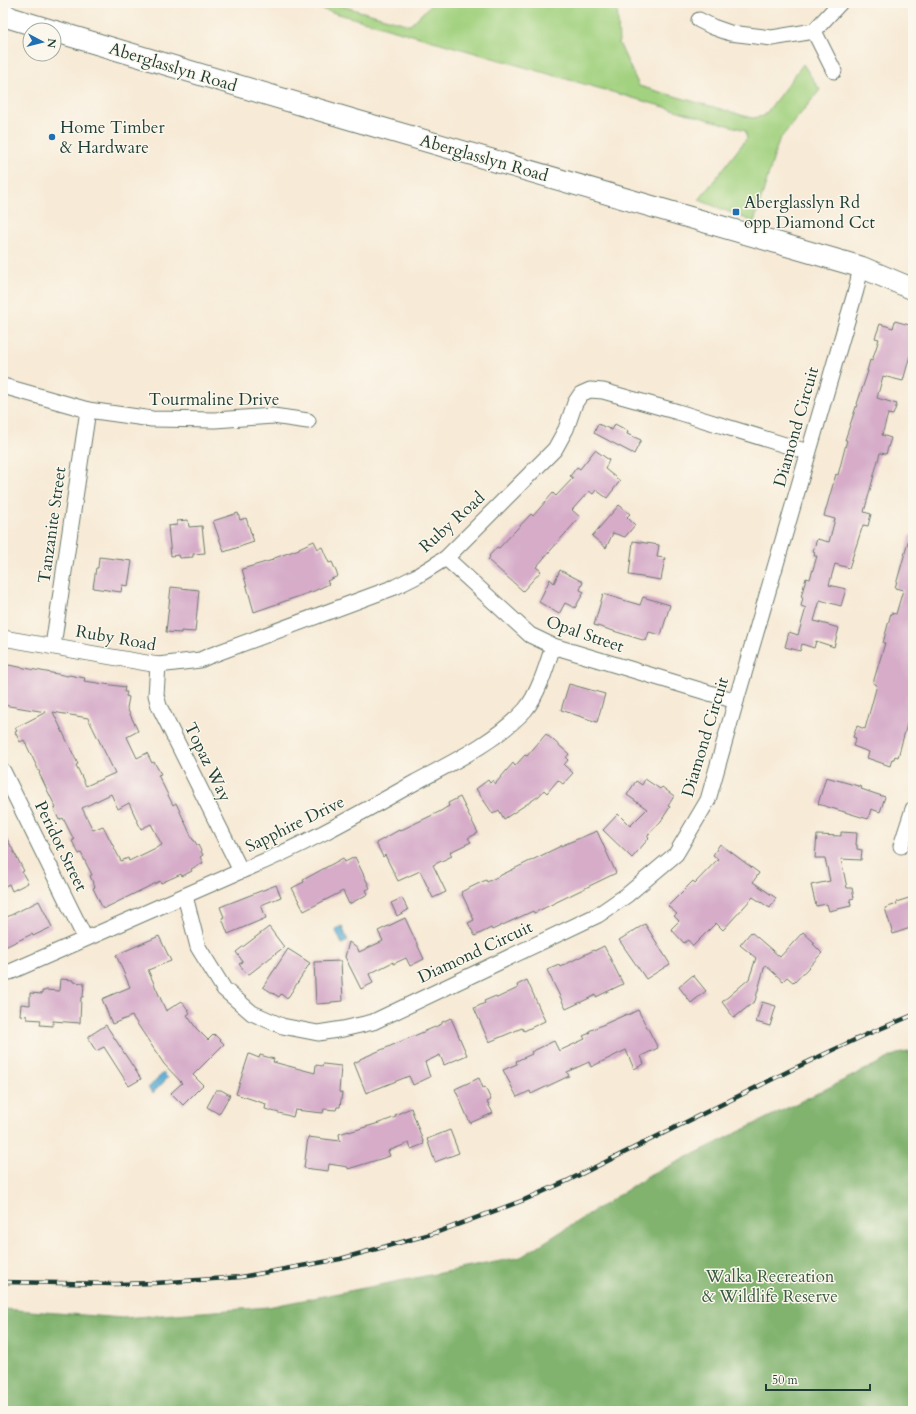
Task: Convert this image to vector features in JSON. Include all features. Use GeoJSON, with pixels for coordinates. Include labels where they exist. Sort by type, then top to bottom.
{"type":"FeatureCollection","features":[{"type":"Feature","properties":{"kind":"main road"},"geometry":{"type":"LineString","coordinates":[[3,13],[11,18],[24,22]]}},
{"type":"Feature","properties":{"kind":"main road","name":"Aberglasslyn Road"},"geometry":{"type":"LineString","coordinates":[[62,33],[343,117],[861,267],[913,289]]}},
{"type":"Feature","properties":{"kind":"street"},"geometry":{"type":"LineString","coordinates":[[699,20],[730,33],[772,38],[814,31],[840,3]]}},
{"type":"Feature","properties":{"kind":"street"},"geometry":{"type":"LineString","coordinates":[[814,31],[834,71]]}},
{"type":"Feature","properties":{"kind":"street","name":"Diamond Circuit"},"geometry":{"type":"LineString","coordinates":[[185,896],[198,947],[224,989],[252,1013],[282,1026],[318,1033],[343,1030],[373,1022],[598,915],[627,894],[676,854],[708,800],[856,290],[861,267]]}},
{"type":"Feature","properties":{"kind":"street","name":"Tourmaline Drive"},"geometry":{"type":"LineString","coordinates":[[3,386],[88,410],[152,420],[215,420],[273,416],[308,421]]}},
{"type":"Feature","properties":{"kind":"street","name":"Ruby Road"},"geometry":{"type":"LineString","coordinates":[[3,638],[158,665],[200,660],[395,587],[417,576],[446,558],[555,449],[566,429],[575,402],[581,394],[590,390],[603,391],[678,412],[808,452]]}},
{"type":"Feature","properties":{"kind":"street","name":"Tanzanite Street"},"geometry":{"type":"LineString","coordinates":[[53,646],[88,410]]}},
{"type":"Feature","properties":{"kind":"street","name":"Opal Street"},"geometry":{"type":"LineString","coordinates":[[446,558],[530,635],[553,646],[736,701]]}},
{"type":"Feature","properties":{"kind":"street","name":"Sapphire Drive"},"geometry":{"type":"LineString","coordinates":[[3,972],[10,972],[85,938],[273,858],[334,828],[483,745],[507,728],[526,708],[541,682],[553,646]]}},
{"type":"Feature","properties":{"kind":"street","name":"Topaz Way"},"geometry":{"type":"LineString","coordinates":[[158,665],[156,695],[159,706],[240,871]]}},
{"type":"Feature","properties":{"kind":"street","name":"Peridot Street"},"geometry":{"type":"LineString","coordinates":[[3,771],[85,938]]}},
{"type":"Feature","properties":{"kind":"street"},"geometry":{"type":"LineString","coordinates":[[901,846],[913,809]]}},
{"type":"Feature","properties":{"kind":"green space"},"geometry":{"type":"Polygon","coordinates":[[[300,3],[337,3],[338,5],[410,25],[433,3],[617,3],[619,43],[639,86],[752,118],[764,116],[803,64],[820,90],[779,140],[754,222],[699,200],[747,138],[745,130],[300,3]]]}},
{"type":"Feature","properties":{"kind":"green space","name":"Walka Recreation & Wildlife Reserve"},"geometry":{"type":"Polygon","coordinates":[[[913,1051],[913,1411],[3,1411],[3,1309],[123,1318],[268,1307],[521,1257],[649,1176],[897,1054],[913,1051]]]}},
{"type":"Feature","properties":{"kind":"water"},"geometry":{"type":"Polygon","coordinates":[[[342,926],[348,941],[342,944],[335,929],[342,926]]]}},
{"type":"Feature","properties":{"kind":"water"},"geometry":{"type":"Polygon","coordinates":[[[163,1073],[168,1078],[153,1093],[148,1088],[163,1073]]]}},
{"type":"Feature","properties":{"kind":"building"},"geometry":{"type":"Polygon","coordinates":[[[895,321],[913,326],[913,344],[903,381],[883,376],[877,398],[897,404],[893,415],[888,414],[882,435],[891,438],[886,454],[880,453],[864,512],[871,514],[868,526],[863,525],[849,568],[835,564],[829,585],[846,589],[841,606],[820,600],[814,621],[839,628],[834,647],[816,641],[814,648],[802,644],[800,651],[785,647],[789,632],[798,635],[806,608],[801,606],[803,597],[801,597],[806,578],[810,579],[817,556],[814,556],[815,552],[813,551],[817,539],[829,542],[835,519],[824,516],[836,474],[838,475],[847,440],[845,440],[868,371],[870,360],[872,361],[879,339],[875,338],[880,324],[893,328],[895,321]]]}},
{"type":"Feature","properties":{"kind":"building"},"geometry":{"type":"Polygon","coordinates":[[[598,424],[612,430],[615,424],[628,431],[627,434],[641,440],[634,454],[594,433],[598,424]]]}},
{"type":"Feature","properties":{"kind":"building"},"geometry":{"type":"Polygon","coordinates":[[[595,450],[609,460],[605,469],[620,481],[607,498],[596,490],[593,494],[589,491],[572,510],[580,517],[536,567],[541,571],[523,591],[488,560],[490,557],[489,556],[497,547],[499,548],[531,514],[533,516],[553,493],[556,496],[573,478],[570,476],[577,467],[580,469],[595,450]]]}},
{"type":"Feature","properties":{"kind":"building"},"geometry":{"type":"Polygon","coordinates":[[[619,505],[630,514],[627,517],[635,525],[625,537],[613,533],[606,548],[592,536],[619,505]]]}},
{"type":"Feature","properties":{"kind":"building"},"geometry":{"type":"Polygon","coordinates":[[[238,513],[240,520],[246,518],[254,542],[224,552],[213,521],[238,513]]]}},
{"type":"Feature","properties":{"kind":"building"},"geometry":{"type":"Polygon","coordinates":[[[188,520],[189,527],[202,526],[205,553],[193,554],[193,557],[180,558],[179,555],[171,556],[168,526],[177,525],[177,521],[188,520]]]}},
{"type":"Feature","properties":{"kind":"building"},"geometry":{"type":"Polygon","coordinates":[[[910,535],[913,535],[913,707],[898,757],[895,756],[894,759],[892,759],[890,766],[867,758],[869,752],[853,746],[856,738],[853,737],[857,726],[865,729],[877,685],[873,683],[885,643],[883,643],[891,613],[896,614],[903,590],[895,588],[910,535]]]}},
{"type":"Feature","properties":{"kind":"building"},"geometry":{"type":"Polygon","coordinates":[[[314,541],[318,549],[322,547],[329,563],[332,562],[338,576],[327,581],[329,584],[314,591],[254,612],[242,569],[273,560],[272,559],[299,549],[314,541]]]}},
{"type":"Feature","properties":{"kind":"building"},"geometry":{"type":"Polygon","coordinates":[[[633,541],[659,545],[657,557],[665,558],[661,580],[629,575],[633,541]]]}},
{"type":"Feature","properties":{"kind":"building"},"geometry":{"type":"Polygon","coordinates":[[[99,557],[132,561],[128,586],[122,585],[121,592],[93,588],[99,557]]]}},
{"type":"Feature","properties":{"kind":"building"},"geometry":{"type":"Polygon","coordinates":[[[560,570],[583,582],[580,590],[584,592],[575,608],[565,603],[559,614],[539,602],[550,579],[554,583],[560,570]]]}},
{"type":"Feature","properties":{"kind":"building"},"geometry":{"type":"Polygon","coordinates":[[[171,587],[199,590],[195,632],[166,632],[171,587]]]}},
{"type":"Feature","properties":{"kind":"building"},"geometry":{"type":"Polygon","coordinates":[[[603,594],[640,605],[643,597],[670,605],[661,635],[649,632],[646,641],[594,625],[603,594]]]}},
{"type":"Feature","properties":{"kind":"building"},"geometry":{"type":"Polygon","coordinates":[[[3,664],[85,678],[84,681],[125,687],[124,692],[127,692],[126,696],[129,697],[127,708],[138,731],[127,737],[137,758],[147,753],[152,763],[154,762],[161,774],[158,775],[173,805],[176,803],[193,840],[198,845],[203,855],[200,857],[203,863],[191,869],[192,871],[182,876],[181,874],[161,883],[160,881],[103,909],[93,888],[95,887],[90,876],[92,875],[81,853],[79,854],[72,841],[74,840],[63,818],[59,820],[54,809],[56,808],[24,740],[20,742],[15,732],[17,731],[15,728],[46,712],[3,705],[3,664]],[[53,712],[78,764],[76,765],[86,786],[115,773],[88,718],[53,712]],[[111,794],[82,808],[93,830],[103,826],[121,861],[128,858],[129,861],[162,845],[151,824],[141,829],[129,803],[118,809],[111,794]]]}},
{"type":"Feature","properties":{"kind":"building"},"geometry":{"type":"Polygon","coordinates":[[[569,684],[605,694],[597,722],[561,710],[569,684]]]}},
{"type":"Feature","properties":{"kind":"building"},"geometry":{"type":"Polygon","coordinates":[[[546,734],[569,754],[566,758],[568,760],[564,765],[573,773],[563,784],[558,780],[547,793],[544,790],[539,796],[504,819],[499,810],[493,814],[476,789],[488,780],[490,783],[493,780],[495,784],[513,763],[515,766],[525,755],[527,756],[546,734]]]}},
{"type":"Feature","properties":{"kind":"building"},"geometry":{"type":"Polygon","coordinates":[[[826,777],[862,787],[861,789],[885,797],[880,812],[871,809],[868,819],[818,804],[826,777]]]}},
{"type":"Feature","properties":{"kind":"building"},"geometry":{"type":"Polygon","coordinates":[[[645,779],[660,789],[662,787],[674,796],[668,806],[670,807],[661,821],[647,836],[649,838],[632,858],[603,830],[618,814],[630,826],[647,809],[627,795],[636,781],[642,785],[645,779]]]}},
{"type":"Feature","properties":{"kind":"building"},"geometry":{"type":"Polygon","coordinates":[[[460,797],[478,833],[468,838],[471,842],[450,852],[452,856],[433,865],[446,892],[433,898],[420,871],[398,881],[385,855],[383,857],[376,843],[399,830],[439,812],[449,806],[448,803],[460,797]]]}},
{"type":"Feature","properties":{"kind":"building"},"geometry":{"type":"Polygon","coordinates":[[[3,831],[24,871],[22,872],[28,883],[12,891],[9,884],[3,887],[3,831]]]}},
{"type":"Feature","properties":{"kind":"building"},"geometry":{"type":"Polygon","coordinates":[[[597,831],[616,873],[534,913],[533,911],[492,930],[491,928],[475,936],[468,923],[474,920],[461,892],[486,880],[487,882],[563,845],[597,831]]]}},
{"type":"Feature","properties":{"kind":"building"},"geometry":{"type":"Polygon","coordinates":[[[841,832],[857,833],[856,845],[857,849],[862,850],[861,860],[841,859],[847,888],[852,888],[854,898],[850,899],[851,906],[829,911],[827,904],[816,906],[811,885],[830,881],[825,858],[815,858],[817,835],[841,836],[841,832]]]}},
{"type":"Feature","properties":{"kind":"building"},"geometry":{"type":"Polygon","coordinates":[[[720,844],[759,873],[753,882],[776,898],[770,908],[753,897],[723,930],[716,923],[693,946],[688,940],[684,943],[671,929],[679,921],[674,916],[677,914],[668,906],[693,881],[695,883],[718,859],[713,855],[720,844]]]}},
{"type":"Feature","properties":{"kind":"building"},"geometry":{"type":"Polygon","coordinates":[[[355,857],[370,888],[366,890],[368,894],[349,904],[343,891],[304,911],[292,888],[304,882],[303,880],[343,858],[345,862],[355,857]]]}},
{"type":"Feature","properties":{"kind":"building"},"geometry":{"type":"Polygon","coordinates":[[[276,885],[281,897],[261,905],[266,918],[228,934],[222,918],[224,917],[220,907],[276,885]]]}},
{"type":"Feature","properties":{"kind":"building"},"geometry":{"type":"Polygon","coordinates":[[[402,898],[408,910],[397,916],[391,903],[402,898]]]}},
{"type":"Feature","properties":{"kind":"building"},"geometry":{"type":"Polygon","coordinates":[[[909,898],[910,900],[913,899],[913,927],[893,934],[885,908],[897,904],[896,902],[909,898]]]}},
{"type":"Feature","properties":{"kind":"building"},"geometry":{"type":"Polygon","coordinates":[[[39,901],[52,927],[33,936],[32,934],[3,948],[3,919],[39,901]]]}},
{"type":"Feature","properties":{"kind":"building"},"geometry":{"type":"Polygon","coordinates":[[[405,918],[424,959],[410,966],[406,958],[393,964],[393,962],[369,974],[373,983],[361,989],[345,957],[349,942],[358,949],[359,952],[383,941],[378,931],[405,918]]]}},
{"type":"Feature","properties":{"kind":"building"},"geometry":{"type":"Polygon","coordinates":[[[645,924],[670,964],[646,979],[619,940],[645,924]]]}},
{"type":"Feature","properties":{"kind":"building"},"geometry":{"type":"Polygon","coordinates":[[[269,927],[284,947],[248,975],[239,964],[243,962],[236,952],[269,927]]]}},
{"type":"Feature","properties":{"kind":"building"},"geometry":{"type":"Polygon","coordinates":[[[751,932],[780,957],[803,932],[815,943],[813,944],[822,953],[794,983],[787,977],[783,981],[765,965],[755,1001],[734,1018],[722,1002],[749,979],[756,958],[740,945],[751,932]]]}},
{"type":"Feature","properties":{"kind":"building"},"geometry":{"type":"Polygon","coordinates":[[[159,936],[171,961],[148,970],[166,1011],[182,1001],[190,1013],[187,1015],[196,1028],[208,1040],[214,1034],[224,1044],[193,1075],[203,1085],[183,1105],[171,1093],[182,1083],[164,1064],[132,1016],[112,1024],[102,999],[130,987],[116,955],[159,936]]]}},
{"type":"Feature","properties":{"kind":"building"},"geometry":{"type":"Polygon","coordinates":[[[604,946],[623,984],[566,1009],[547,970],[559,965],[560,967],[604,946]]]}},
{"type":"Feature","properties":{"kind":"building"},"geometry":{"type":"Polygon","coordinates":[[[288,949],[310,963],[287,999],[281,994],[279,997],[263,987],[288,949]]]}},
{"type":"Feature","properties":{"kind":"building"},"geometry":{"type":"Polygon","coordinates":[[[341,961],[343,1001],[316,1004],[314,962],[341,961]]]}},
{"type":"Feature","properties":{"kind":"building"},"geometry":{"type":"Polygon","coordinates":[[[693,975],[706,991],[691,1003],[679,987],[693,975]]]}},
{"type":"Feature","properties":{"kind":"building"},"geometry":{"type":"Polygon","coordinates":[[[60,979],[84,983],[83,997],[81,997],[80,1023],[53,1021],[53,1026],[40,1025],[41,1020],[27,1019],[27,1016],[20,1015],[21,1004],[30,1005],[30,993],[42,994],[42,991],[46,990],[59,991],[60,979]]]}},
{"type":"Feature","properties":{"kind":"building"},"geometry":{"type":"Polygon","coordinates":[[[527,980],[545,1021],[524,1031],[522,1028],[489,1042],[474,1008],[485,1003],[484,1001],[496,996],[497,998],[518,988],[517,985],[527,980]]]}},
{"type":"Feature","properties":{"kind":"building"},"geometry":{"type":"Polygon","coordinates":[[[762,1002],[776,1006],[770,1026],[756,1022],[762,1002]]]}},
{"type":"Feature","properties":{"kind":"building"},"geometry":{"type":"Polygon","coordinates":[[[638,1010],[658,1048],[641,1056],[644,1064],[634,1069],[626,1050],[591,1067],[589,1062],[567,1072],[569,1076],[531,1094],[530,1091],[517,1097],[503,1070],[517,1064],[516,1061],[532,1054],[531,1052],[554,1041],[559,1051],[585,1039],[583,1036],[590,1033],[589,1031],[638,1010]]]}},
{"type":"Feature","properties":{"kind":"building"},"geometry":{"type":"Polygon","coordinates":[[[451,1018],[467,1055],[444,1065],[440,1055],[425,1062],[430,1077],[413,1085],[409,1076],[366,1093],[354,1063],[360,1059],[442,1024],[442,1022],[451,1018]]]}},
{"type":"Feature","properties":{"kind":"building"},"geometry":{"type":"Polygon","coordinates":[[[106,1025],[141,1079],[129,1086],[104,1047],[96,1051],[89,1040],[89,1036],[106,1025]]]}},
{"type":"Feature","properties":{"kind":"building"},"geometry":{"type":"Polygon","coordinates":[[[249,1054],[259,1058],[260,1055],[274,1059],[273,1062],[315,1073],[316,1065],[322,1066],[323,1064],[341,1066],[339,1092],[342,1093],[340,1107],[337,1107],[336,1110],[324,1109],[323,1113],[295,1110],[293,1117],[265,1109],[266,1104],[236,1094],[249,1054]]]}},
{"type":"Feature","properties":{"kind":"building"},"geometry":{"type":"Polygon","coordinates":[[[479,1078],[483,1088],[485,1087],[491,1100],[487,1102],[493,1113],[470,1123],[455,1089],[479,1078]]]}},
{"type":"Feature","properties":{"kind":"building"},"geometry":{"type":"Polygon","coordinates":[[[216,1090],[221,1090],[230,1095],[219,1114],[207,1107],[216,1090]]]}},
{"type":"Feature","properties":{"kind":"building"},"geometry":{"type":"Polygon","coordinates":[[[411,1108],[424,1144],[411,1149],[409,1143],[388,1151],[390,1156],[348,1169],[348,1167],[329,1164],[328,1171],[304,1168],[308,1137],[340,1141],[339,1134],[396,1117],[395,1115],[411,1108]]]}},
{"type":"Feature","properties":{"kind":"building"},"geometry":{"type":"Polygon","coordinates":[[[450,1130],[459,1153],[435,1162],[427,1139],[450,1130]]]}},
{"type":"Feature","properties":{"kind":"railway"},"geometry":{"type":"LineString","coordinates":[[3,1282],[116,1284],[156,1283],[241,1277],[340,1259],[438,1232],[524,1200],[567,1181],[793,1069],[863,1036],[913,1015]]}},
{"type":"Feature","properties":{"kind":"place","name":"Home Timber & Hardware"},"geometry":{"type":"Point","coordinates":[52,137]}},
{"type":"Feature","properties":{"kind":"place","name":"Aberglasslyn Rd opp Diamond Cct"},"geometry":{"type":"Point","coordinates":[736,212]}}]}
